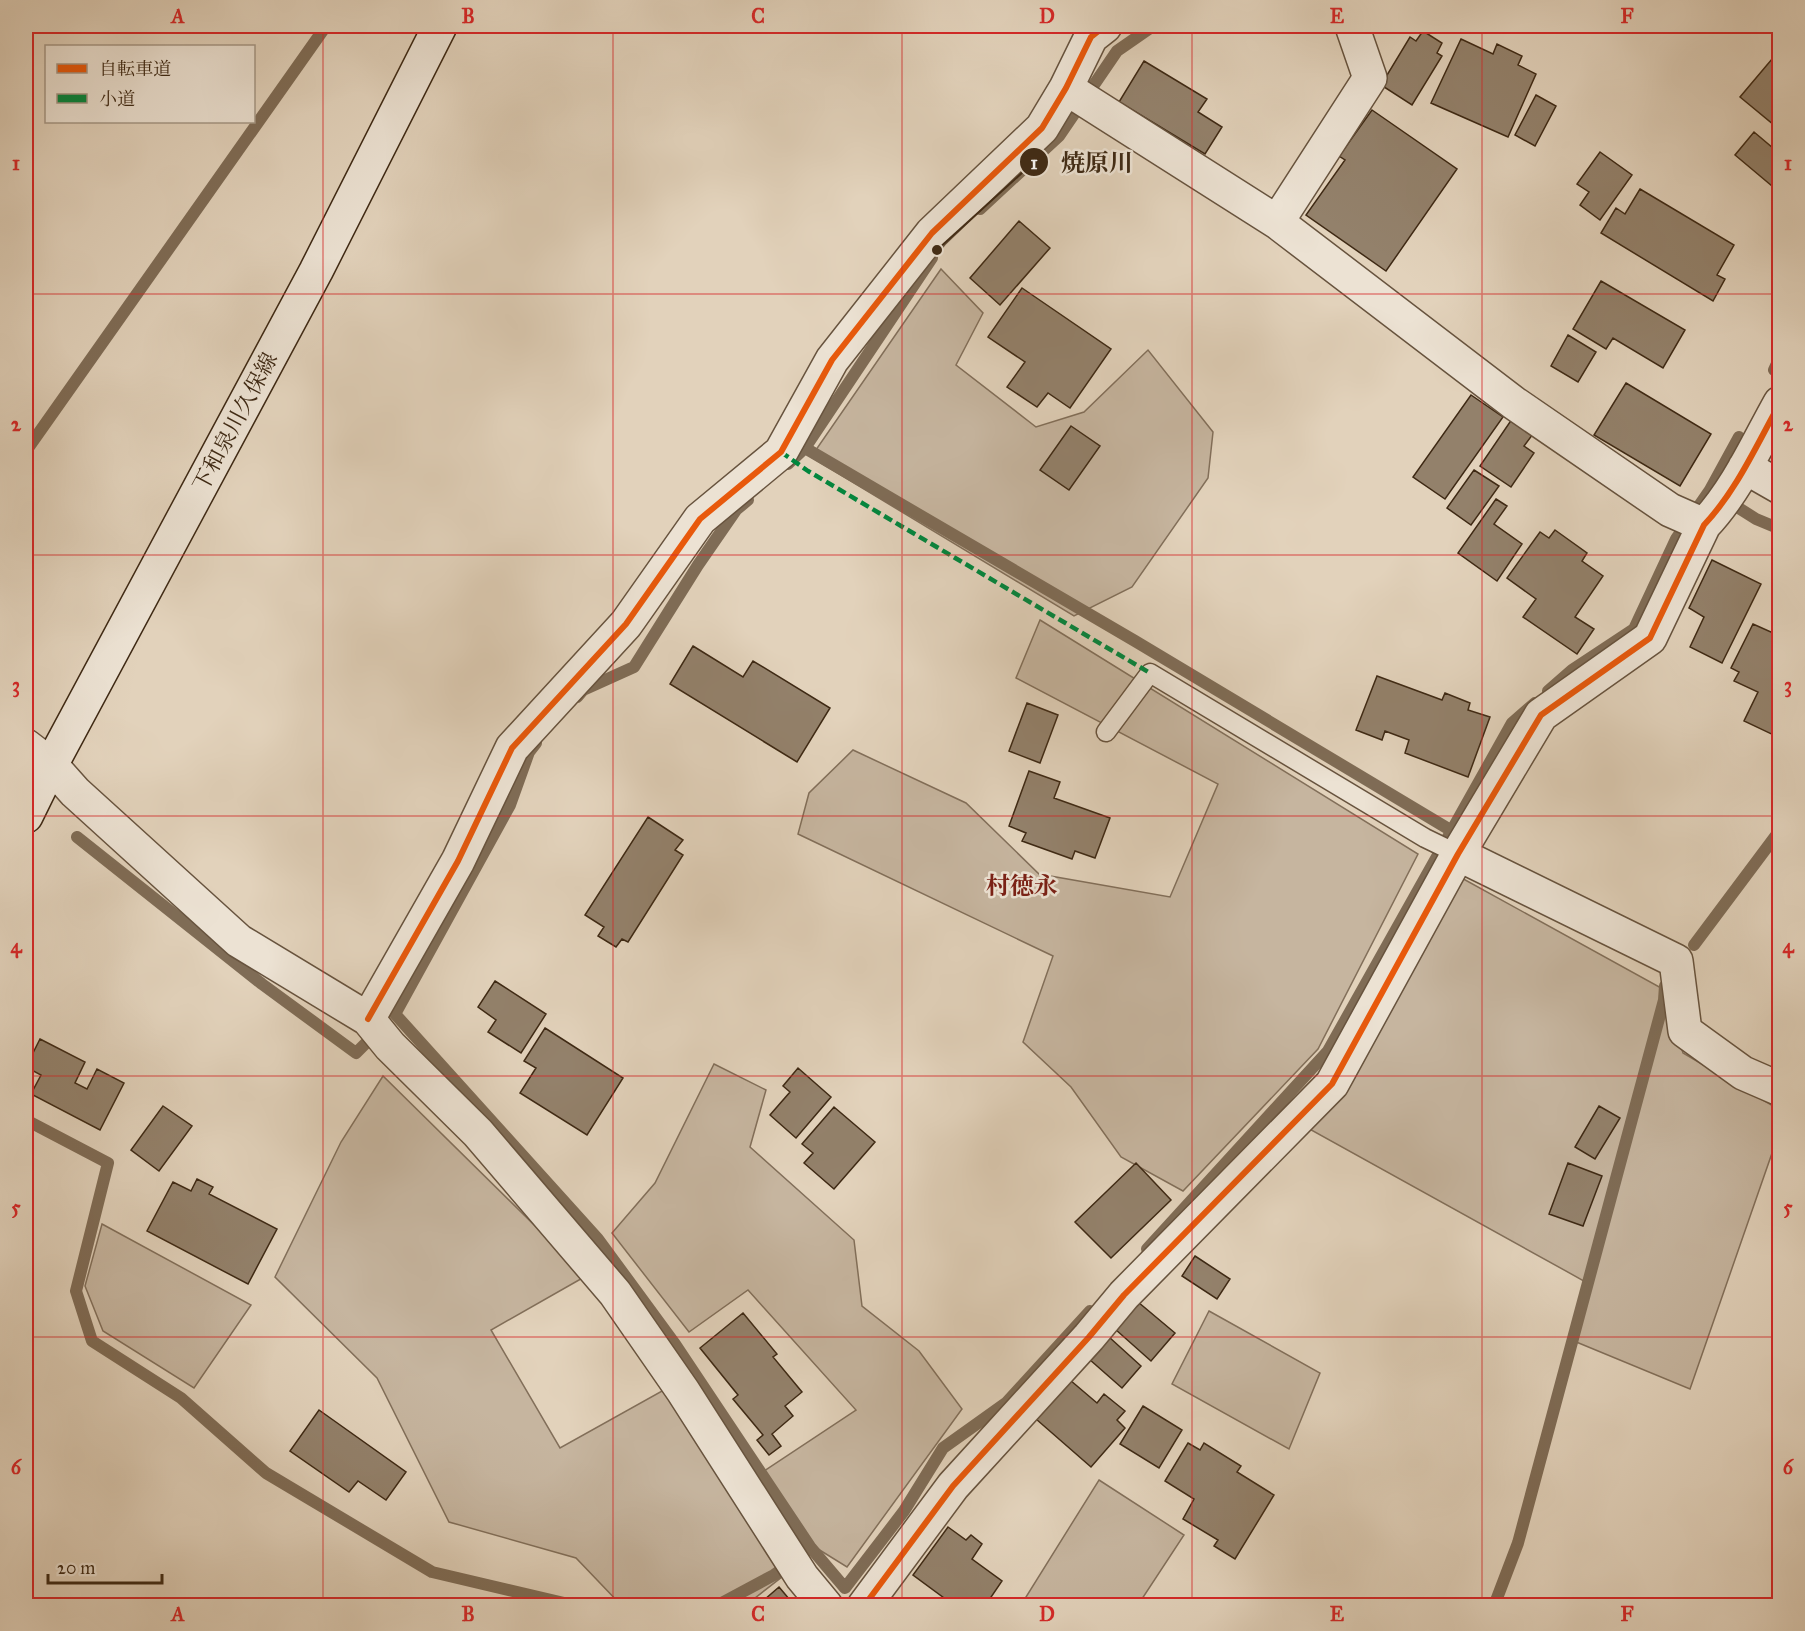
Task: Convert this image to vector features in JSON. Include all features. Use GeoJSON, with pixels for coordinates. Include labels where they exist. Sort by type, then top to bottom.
{"type":"FeatureCollection","features":[{"type":"Feature","properties":{"kind":"street","name":"下和泉川久保線"},"geometry":{"type":"LineString","coordinates":[[26,816],[51,765],[315,271],[440,26]]}},
{"type":"Feature","properties":{"kind":"street"},"geometry":{"type":"LineString","coordinates":[[368,1019],[458,861],[512,748],[626,624],[700,519],[781,452],[832,360],[932,233],[1042,128],[1066,88],[1091,37],[1104,26]]}},
{"type":"Feature","properties":{"kind":"street"},"geometry":{"type":"LineString","coordinates":[[1277,222],[1370,78],[1352,26]]}},
{"type":"Feature","properties":{"kind":"street"},"geometry":{"type":"LineString","coordinates":[[1066,88],[1277,222],[1514,403],[1670,510],[1711,517]]}},
{"type":"Feature","properties":{"kind":"street"},"geometry":{"type":"LineString","coordinates":[[864,1605],[953,1486],[1089,1337],[1124,1295],[1332,1084],[1458,854],[1541,715],[1650,638],[1711,517],[1741,474],[1779,403]]}},
{"type":"Feature","properties":{"kind":"street"},"geometry":{"type":"LineString","coordinates":[[1741,474],[1779,487]]}},
{"type":"Feature","properties":{"kind":"street"},"geometry":{"type":"LineString","coordinates":[[26,746],[51,765],[75,792],[239,941],[368,1019],[390,1046],[478,1133],[615,1293],[683,1391],[794,1564],[826,1605]]}},
{"type":"Feature","properties":{"kind":"street"},"geometry":{"type":"LineString","coordinates":[[1458,854],[1676,961],[1685,1031],[1743,1073],[1779,1089]]}},
{"type":"Feature","properties":{"kind":"lane"},"geometry":{"type":"LineString","coordinates":[[1106,732],[1150,673],[1425,838],[1458,854]]}},
{"type":"Feature","properties":{"kind":"shaded area"},"geometry":{"type":"Polygon","coordinates":[[[941,269],[983,313],[956,365],[1036,427],[1084,412],[1148,350],[1213,432],[1208,478],[1132,587],[1074,616],[811,457],[941,269]]]}},
{"type":"Feature","properties":{"kind":"shaded area"},"geometry":{"type":"Polygon","coordinates":[[[1040,620],[1418,854],[1318,1049],[1183,1191],[1121,1157],[1071,1087],[1023,1042],[1053,956],[798,834],[809,793],[853,750],[966,803],[1039,874],[1170,897],[1218,784],[1016,678],[1040,620]]]}},
{"type":"Feature","properties":{"kind":"shaded area"},"geometry":{"type":"Polygon","coordinates":[[[1458,876],[1663,989],[1683,1053],[1780,1110],[1779,1133],[1690,1389],[1569,1339],[1584,1281],[1304,1126],[1458,876]]]}},
{"type":"Feature","properties":{"kind":"shaded area"},"geometry":{"type":"Polygon","coordinates":[[[714,1064],[766,1090],[750,1147],[854,1240],[862,1306],[919,1351],[962,1409],[847,1567],[818,1549],[746,1605],[621,1605],[576,1558],[449,1522],[377,1378],[275,1277],[341,1142],[383,1076],[586,1276],[491,1330],[560,1448],[671,1386],[737,1489],[856,1410],[748,1290],[689,1332],[612,1233],[655,1183],[714,1064]]]}},
{"type":"Feature","properties":{"kind":"shaded area"},"geometry":{"type":"Polygon","coordinates":[[[102,1224],[251,1305],[194,1388],[103,1331],[85,1286],[102,1224]]]}},
{"type":"Feature","properties":{"kind":"shaded area"},"geometry":{"type":"Polygon","coordinates":[[[1209,1311],[1320,1373],[1289,1449],[1172,1384],[1209,1311]]]}},
{"type":"Feature","properties":{"kind":"shaded area"},"geometry":{"type":"Polygon","coordinates":[[[1099,1480],[1184,1535],[1138,1605],[1021,1605],[1099,1480]]]}},
{"type":"Feature","properties":{"kind":"building"},"geometry":{"type":"Polygon","coordinates":[[[1423,31],[1442,43],[1437,53],[1442,56],[1412,105],[1381,85],[1410,37],[1416,41],[1423,31]]]}},
{"type":"Feature","properties":{"kind":"building"},"geometry":{"type":"Polygon","coordinates":[[[1461,39],[1493,54],[1497,44],[1522,56],[1518,65],[1536,74],[1508,137],[1431,103],[1461,39]]]}},
{"type":"Feature","properties":{"kind":"building"},"geometry":{"type":"Polygon","coordinates":[[[1772,59],[1780,66],[1780,130],[1740,97],[1772,59]]]}},
{"type":"Feature","properties":{"kind":"building"},"geometry":{"type":"Polygon","coordinates":[[[1144,61],[1207,99],[1198,112],[1222,127],[1205,154],[1119,102],[1144,61]]]}},
{"type":"Feature","properties":{"kind":"building"},"geometry":{"type":"Polygon","coordinates":[[[1536,95],[1556,106],[1535,146],[1515,135],[1536,95]]]}},
{"type":"Feature","properties":{"kind":"building"},"geometry":{"type":"Polygon","coordinates":[[[1372,110],[1457,169],[1386,271],[1306,215],[1345,160],[1339,156],[1372,110]]]}},
{"type":"Feature","properties":{"kind":"building"},"geometry":{"type":"Polygon","coordinates":[[[1754,132],[1780,154],[1780,177],[1772,186],[1735,155],[1754,132]]]}},
{"type":"Feature","properties":{"kind":"building"},"geometry":{"type":"Polygon","coordinates":[[[1600,152],[1632,175],[1600,220],[1580,205],[1589,192],[1577,184],[1600,152]]]}},
{"type":"Feature","properties":{"kind":"building"},"geometry":{"type":"Polygon","coordinates":[[[1640,189],[1734,245],[1717,275],[1725,279],[1713,301],[1601,233],[1616,208],[1625,214],[1640,189]]]}},
{"type":"Feature","properties":{"kind":"building"},"geometry":{"type":"Polygon","coordinates":[[[1019,221],[1050,248],[1000,305],[970,278],[1019,221]]]}},
{"type":"Feature","properties":{"kind":"building"},"geometry":{"type":"Polygon","coordinates":[[[1601,281],[1685,330],[1663,368],[1613,338],[1606,349],[1573,329],[1601,281]]]}},
{"type":"Feature","properties":{"kind":"building"},"geometry":{"type":"Polygon","coordinates":[[[1022,288],[1111,349],[1070,408],[1048,393],[1037,407],[1007,387],[1025,362],[988,337],[1022,288]]]}},
{"type":"Feature","properties":{"kind":"building"},"geometry":{"type":"Polygon","coordinates":[[[1568,335],[1596,352],[1578,382],[1551,366],[1568,335]]]}},
{"type":"Feature","properties":{"kind":"building"},"geometry":{"type":"Polygon","coordinates":[[[1626,383],[1711,434],[1680,486],[1594,435],[1626,383]]]}},
{"type":"Feature","properties":{"kind":"building"},"geometry":{"type":"Polygon","coordinates":[[[1471,395],[1503,417],[1445,499],[1413,477],[1471,395]]]}},
{"type":"Feature","properties":{"kind":"building"},"geometry":{"type":"Polygon","coordinates":[[[1512,419],[1533,434],[1524,446],[1534,453],[1511,487],[1480,466],[1512,419]]]}},
{"type":"Feature","properties":{"kind":"building"},"geometry":{"type":"Polygon","coordinates":[[[1071,426],[1100,446],[1069,490],[1040,470],[1071,426]]]}},
{"type":"Feature","properties":{"kind":"building"},"geometry":{"type":"Polygon","coordinates":[[[1474,470],[1499,486],[1471,525],[1447,508],[1474,470]]]}},
{"type":"Feature","properties":{"kind":"building"},"geometry":{"type":"Polygon","coordinates":[[[1496,499],[1507,506],[1494,524],[1522,544],[1497,581],[1458,553],[1496,499]]]}},
{"type":"Feature","properties":{"kind":"building"},"geometry":{"type":"Polygon","coordinates":[[[1555,530],[1587,553],[1582,561],[1603,576],[1575,617],[1594,629],[1577,654],[1523,617],[1536,599],[1507,578],[1540,532],[1549,538],[1555,530]]]}},
{"type":"Feature","properties":{"kind":"building"},"geometry":{"type":"Polygon","coordinates":[[[1712,560],[1761,584],[1722,663],[1690,647],[1704,617],[1689,608],[1712,560]]]}},
{"type":"Feature","properties":{"kind":"building"},"geometry":{"type":"Polygon","coordinates":[[[1753,624],[1780,636],[1780,738],[1744,721],[1758,692],[1734,681],[1739,672],[1731,668],[1753,624]]]}},
{"type":"Feature","properties":{"kind":"building"},"geometry":{"type":"Polygon","coordinates":[[[693,646],[743,677],[753,661],[830,708],[797,762],[670,684],[693,646]]]}},
{"type":"Feature","properties":{"kind":"building"},"geometry":{"type":"Polygon","coordinates":[[[1377,676],[1442,700],[1445,693],[1470,703],[1468,710],[1490,717],[1468,777],[1405,753],[1409,740],[1385,731],[1382,740],[1356,730],[1377,676]]]}},
{"type":"Feature","properties":{"kind":"building"},"geometry":{"type":"Polygon","coordinates":[[[1027,703],[1058,715],[1040,763],[1009,751],[1027,703]]]}},
{"type":"Feature","properties":{"kind":"building"},"geometry":{"type":"Polygon","coordinates":[[[1029,771],[1060,782],[1054,798],[1110,818],[1095,858],[1075,851],[1072,859],[1022,841],[1026,833],[1009,826],[1029,771]]]}},
{"type":"Feature","properties":{"kind":"building"},"geometry":{"type":"Polygon","coordinates":[[[648,817],[683,840],[675,850],[683,855],[628,942],[622,939],[616,947],[598,936],[604,927],[585,915],[648,817]]]}},
{"type":"Feature","properties":{"kind":"building"},"geometry":{"type":"Polygon","coordinates":[[[495,981],[546,1014],[521,1053],[488,1032],[496,1020],[478,1007],[495,981]]]}},
{"type":"Feature","properties":{"kind":"building"},"geometry":{"type":"Polygon","coordinates":[[[545,1028],[623,1078],[587,1135],[520,1093],[536,1068],[524,1061],[545,1028]]]}},
{"type":"Feature","properties":{"kind":"building"},"geometry":{"type":"Polygon","coordinates":[[[40,1039],[85,1062],[75,1083],[87,1089],[97,1069],[124,1083],[100,1130],[31,1094],[41,1075],[26,1067],[40,1039]]]}},
{"type":"Feature","properties":{"kind":"building"},"geometry":{"type":"Polygon","coordinates":[[[798,1068],[831,1097],[796,1138],[770,1115],[790,1092],[783,1086],[798,1068]]]}},
{"type":"Feature","properties":{"kind":"building"},"geometry":{"type":"Polygon","coordinates":[[[163,1106],[192,1126],[159,1171],[131,1150],[163,1106]]]}},
{"type":"Feature","properties":{"kind":"building"},"geometry":{"type":"Polygon","coordinates":[[[1599,1106],[1620,1118],[1595,1159],[1575,1147],[1599,1106]]]}},
{"type":"Feature","properties":{"kind":"building"},"geometry":{"type":"Polygon","coordinates":[[[834,1107],[875,1142],[834,1189],[804,1163],[813,1153],[802,1144],[834,1107]]]}},
{"type":"Feature","properties":{"kind":"building"},"geometry":{"type":"Polygon","coordinates":[[[1136,1163],[1171,1200],[1111,1258],[1075,1222],[1136,1163]]]}},
{"type":"Feature","properties":{"kind":"building"},"geometry":{"type":"Polygon","coordinates":[[[1568,1163],[1602,1176],[1583,1226],[1549,1214],[1568,1163]]]}},
{"type":"Feature","properties":{"kind":"building"},"geometry":{"type":"Polygon","coordinates":[[[197,1179],[213,1187],[209,1194],[277,1229],[248,1284],[147,1231],[173,1182],[191,1191],[197,1179]]]}},
{"type":"Feature","properties":{"kind":"building"},"geometry":{"type":"Polygon","coordinates":[[[1195,1256],[1230,1279],[1217,1299],[1182,1276],[1195,1256]]]}},
{"type":"Feature","properties":{"kind":"building"},"geometry":{"type":"Polygon","coordinates":[[[1138,1302],[1175,1333],[1151,1361],[1115,1329],[1138,1302]]]}},
{"type":"Feature","properties":{"kind":"building"},"geometry":{"type":"Polygon","coordinates":[[[743,1313],[777,1354],[773,1357],[802,1392],[785,1406],[793,1416],[772,1434],[781,1446],[769,1455],[757,1440],[763,1435],[733,1399],[738,1395],[700,1348],[743,1313]]]}},
{"type":"Feature","properties":{"kind":"building"},"geometry":{"type":"Polygon","coordinates":[[[1109,1337],[1141,1366],[1122,1388],[1089,1359],[1109,1337]]]}},
{"type":"Feature","properties":{"kind":"building"},"geometry":{"type":"Polygon","coordinates":[[[1070,1380],[1097,1403],[1104,1394],[1125,1411],[1117,1420],[1125,1428],[1091,1467],[1036,1419],[1070,1380]]]}},
{"type":"Feature","properties":{"kind":"building"},"geometry":{"type":"Polygon","coordinates":[[[1143,1406],[1182,1430],[1159,1468],[1120,1444],[1143,1406]]]}},
{"type":"Feature","properties":{"kind":"building"},"geometry":{"type":"Polygon","coordinates":[[[319,1410],[406,1472],[386,1500],[358,1481],[349,1492],[290,1451],[319,1410]]]}},
{"type":"Feature","properties":{"kind":"building"},"geometry":{"type":"Polygon","coordinates":[[[1188,1443],[1200,1450],[1204,1443],[1241,1466],[1237,1472],[1274,1495],[1235,1559],[1214,1546],[1218,1540],[1183,1519],[1194,1499],[1165,1481],[1188,1443]]]}},
{"type":"Feature","properties":{"kind":"building"},"geometry":{"type":"Polygon","coordinates":[[[948,1527],[966,1540],[971,1535],[982,1544],[972,1559],[1002,1581],[985,1606],[955,1606],[913,1575],[948,1527]]]}},
{"type":"Feature","properties":{"kind":"building"},"geometry":{"type":"Polygon","coordinates":[[[779,1587],[795,1606],[757,1606],[779,1587]]]}},
{"type":"Feature","properties":{"kind":"waterway"},"geometry":{"type":"LineString","coordinates":[[26,451],[326,26]]}},
{"type":"Feature","properties":{"kind":"waterway"},"geometry":{"type":"LineString","coordinates":[[980,209],[1059,136],[1117,51],[1153,26]]}},
{"type":"Feature","properties":{"kind":"waterway"},"geometry":{"type":"LineString","coordinates":[[788,464],[805,448],[932,258]]}},
{"type":"Feature","properties":{"kind":"waterway"},"geometry":{"type":"LineString","coordinates":[[1774,370],[1780,357]]}},
{"type":"Feature","properties":{"kind":"waterway"},"geometry":{"type":"LineString","coordinates":[[1548,691],[1572,670],[1634,629],[1676,539],[1710,490],[1739,437]]}},
{"type":"Feature","properties":{"kind":"waterway"},"geometry":{"type":"LineString","coordinates":[[805,448],[1135,641],[1452,831]]}},
{"type":"Feature","properties":{"kind":"waterway"},"geometry":{"type":"LineString","coordinates":[[577,697],[583,690],[634,667],[698,565],[736,510],[748,500]]}},
{"type":"Feature","properties":{"kind":"waterway"},"geometry":{"type":"LineString","coordinates":[[1726,500],[1756,519],[1780,529]]}},
{"type":"Feature","properties":{"kind":"waterway"},"geometry":{"type":"LineString","coordinates":[[1147,1249],[1328,1051],[1512,723],[1535,703]]}},
{"type":"Feature","properties":{"kind":"waterway"},"geometry":{"type":"LineString","coordinates":[[536,743],[529,752],[510,805],[395,1014],[598,1239],[675,1344],[811,1548],[845,1588],[904,1511],[943,1448],[1006,1403],[1090,1311]]}},
{"type":"Feature","properties":{"kind":"waterway"},"geometry":{"type":"LineString","coordinates":[[1694,945],[1780,830]]}},
{"type":"Feature","properties":{"kind":"waterway"},"geometry":{"type":"LineString","coordinates":[[77,837],[262,984],[356,1053],[377,1032]]}},
{"type":"Feature","properties":{"kind":"waterway"},"geometry":{"type":"LineString","coordinates":[[1494,1606],[1518,1543],[1664,1000],[1665,986]]}},
{"type":"Feature","properties":{"kind":"waterway"},"geometry":{"type":"LineString","coordinates":[[26,1120],[108,1163],[76,1291],[92,1341],[181,1398],[266,1473],[432,1572],[577,1606]]}},
{"type":"Feature","properties":{"kind":"waterway"},"geometry":{"type":"LineString","coordinates":[[716,1606],[774,1575],[791,1563]]}},
{"type":"Feature","properties":{"kind":"marked path"},"geometry":{"type":"LineString","coordinates":[[781,452],[808,471],[1150,673]]}},
{"type":"Feature","properties":{"kind":"cycle path"},"geometry":{"type":"LineString","coordinates":[[368,1019],[458,861],[512,748],[626,624],[700,519],[781,452],[832,360],[932,233],[1042,128],[1066,88],[1091,37],[1105,26]]}},
{"type":"Feature","properties":{"kind":"cycle path"},"geometry":{"type":"LineString","coordinates":[[864,1606],[953,1486],[1089,1337],[1124,1295],[1332,1084],[1458,854],[1541,715],[1650,638],[1704,525],[1727,497],[1780,403]]}},
{"type":"Feature","properties":{"kind":"place","name":"焼原川"},"geometry":{"type":"Point","coordinates":[937,250]}},
{"type":"Feature","properties":{"kind":"district","name":"村徳永"},"geometry":{"type":"Point","coordinates":[1022,886]}}]}
